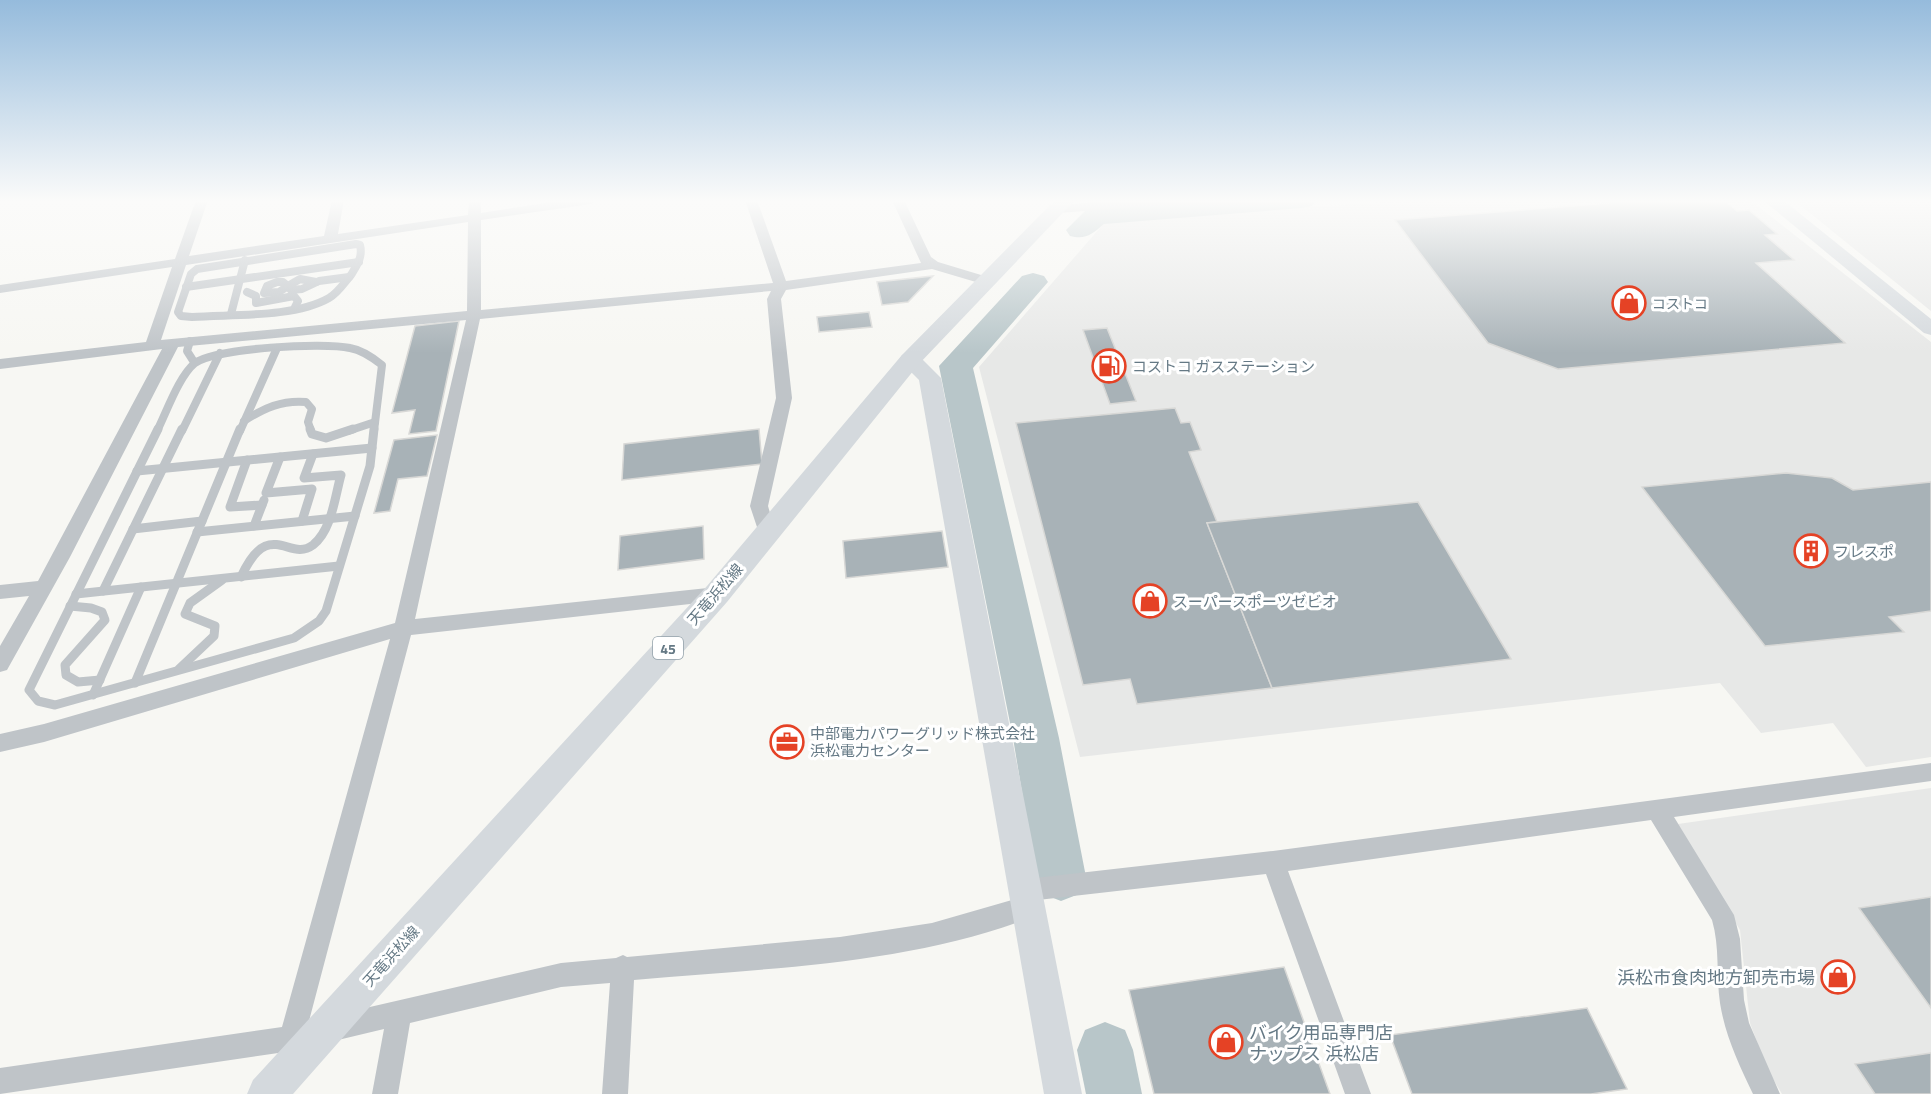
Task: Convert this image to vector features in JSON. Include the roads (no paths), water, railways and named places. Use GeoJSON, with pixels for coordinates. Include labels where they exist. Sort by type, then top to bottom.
{"type":"FeatureCollection","features":[{"type":"Feature","properties":{"kind":"main road","name":"天竜浜松線"},"geometry":{"type":"LineString","coordinates":[[267,1094],[717,594],[910,360],[1016,251]]}},
{"type":"Feature","properties":{"kind":"street"},"geometry":{"type":"LineString","coordinates":[[152,345],[183,251]]}},
{"type":"Feature","properties":{"kind":"street"},"geometry":{"type":"LineString","coordinates":[[0,289],[257,251]]}},
{"type":"Feature","properties":{"kind":"street"},"geometry":{"type":"LineString","coordinates":[[291,1038],[403,628],[474,315],[475,251]]}},
{"type":"Feature","properties":{"kind":"street"},"geometry":{"type":"LineString","coordinates":[[767,534],[759,506],[784,398],[774,299],[781,286],[769,251]]}},
{"type":"Feature","properties":{"kind":"street"},"geometry":{"type":"LineString","coordinates":[[921,251],[925,259],[933,265],[986,281]]}},
{"type":"Feature","properties":{"kind":"street"},"geometry":{"type":"LineString","coordinates":[[1835,251],[1931,329]]}},
{"type":"Feature","properties":{"kind":"street"},"geometry":{"type":"LineString","coordinates":[[0,364],[182,342],[781,286],[933,265]]}},
{"type":"Feature","properties":{"kind":"street"},"geometry":{"type":"LineString","coordinates":[[0,664],[182,342]]}},
{"type":"Feature","properties":{"kind":"street"},"geometry":{"type":"LineString","coordinates":[[910,360],[930,378],[1063,1094]]}},
{"type":"Feature","properties":{"kind":"street"},"geometry":{"type":"LineString","coordinates":[[0,592],[44,587]]}},
{"type":"Feature","properties":{"kind":"street"},"geometry":{"type":"LineString","coordinates":[[0,743],[55,730],[403,628],[717,594]]}},
{"type":"Feature","properties":{"kind":"street"},"geometry":{"type":"LineString","coordinates":[[0,1082],[291,1038],[561,975],[623,967],[840,949],[932,935],[1027,898],[1087,884],[1273,862],[1931,772]]}},
{"type":"Feature","properties":{"kind":"street"},"geometry":{"type":"LineString","coordinates":[[1657,810],[1722,915],[1728,930],[1733,1010],[1743,1044],[1767,1094]]}},
{"type":"Feature","properties":{"kind":"street"},"geometry":{"type":"LineString","coordinates":[[1273,862],[1358,1094]]}},
{"type":"Feature","properties":{"kind":"street"},"geometry":{"type":"LineString","coordinates":[[615,1094],[623,967]]}},
{"type":"Feature","properties":{"kind":"street"},"geometry":{"type":"LineString","coordinates":[[385,1094],[399,1014]]}},
{"type":"Feature","properties":{"kind":"lane"},"geometry":{"type":"LineString","coordinates":[[307,251],[197,269],[190,274],[178,312],[181,316],[231,314],[295,307],[326,300],[338,292],[349,277],[359,262],[362,251]]}},
{"type":"Feature","properties":{"kind":"lane"},"geometry":{"type":"LineString","coordinates":[[231,314],[245,260]]}},
{"type":"Feature","properties":{"kind":"lane"},"geometry":{"type":"LineString","coordinates":[[186,287],[359,262]]}},
{"type":"Feature","properties":{"kind":"lane"},"geometry":{"type":"LineString","coordinates":[[288,286],[296,279],[303,277],[316,282]]}},
{"type":"Feature","properties":{"kind":"lane"},"geometry":{"type":"LineString","coordinates":[[236,294],[264,290],[284,281],[291,290],[296,291],[316,282],[349,277]]}},
{"type":"Feature","properties":{"kind":"lane"},"geometry":{"type":"LineString","coordinates":[[247,292],[256,296],[256,303],[263,304],[281,296],[294,296],[298,301],[295,307]]}},
{"type":"Feature","properties":{"kind":"lane"},"geometry":{"type":"LineString","coordinates":[[182,342],[194,363]]}},
{"type":"Feature","properties":{"kind":"lane"},"geometry":{"type":"LineString","coordinates":[[344,346],[366,352],[382,365],[370,466],[326,611],[319,621],[294,638],[55,705],[38,702],[28,690],[186,372],[194,363],[206,356],[220,353],[344,346]]}},
{"type":"Feature","properties":{"kind":"lane"},"geometry":{"type":"LineString","coordinates":[[135,683],[225,463],[277,348]]}},
{"type":"Feature","properties":{"kind":"lane"},"geometry":{"type":"LineString","coordinates":[[103,591],[220,353]]}},
{"type":"Feature","properties":{"kind":"lane"},"geometry":{"type":"LineString","coordinates":[[244,422],[263,408],[290,400],[306,402],[312,408],[308,422],[312,434],[326,438],[375,422]]}},
{"type":"Feature","properties":{"kind":"lane"},"geometry":{"type":"LineString","coordinates":[[137,471],[372,448]]}},
{"type":"Feature","properties":{"kind":"lane"},"geometry":{"type":"LineString","coordinates":[[241,577],[249,559],[262,549],[276,544],[299,550],[314,545],[323,534],[341,475],[304,478],[313,454]]}},
{"type":"Feature","properties":{"kind":"lane"},"geometry":{"type":"LineString","coordinates":[[254,526],[280,457]]}},
{"type":"Feature","properties":{"kind":"lane"},"geometry":{"type":"LineString","coordinates":[[247,460],[230,507],[262,505]]}},
{"type":"Feature","properties":{"kind":"lane"},"geometry":{"type":"LineString","coordinates":[[266,493],[312,489],[302,521]]}},
{"type":"Feature","properties":{"kind":"lane"},"geometry":{"type":"LineString","coordinates":[[197,532],[355,516]]}},
{"type":"Feature","properties":{"kind":"lane"},"geometry":{"type":"LineString","coordinates":[[133,529],[202,521]]}},
{"type":"Feature","properties":{"kind":"lane"},"geometry":{"type":"LineString","coordinates":[[76,594],[339,566]]}},
{"type":"Feature","properties":{"kind":"lane"},"geometry":{"type":"LineString","coordinates":[[178,671],[214,636],[215,626],[193,620],[185,614],[190,603],[224,578]]}},
{"type":"Feature","properties":{"kind":"lane"},"geometry":{"type":"LineString","coordinates":[[93,695],[141,587]]}},
{"type":"Feature","properties":{"kind":"lane"},"geometry":{"type":"LineString","coordinates":[[70,606],[91,608],[102,612],[105,620],[99,631],[74,652],[65,665],[66,675],[78,682],[99,680]]}},
{"type":"Feature","properties":{"kind":"waterway"},"geometry":{"type":"LineString","coordinates":[[1033,282],[956,366],[1036,738],[1061,877]]}},
{"type":"Feature","properties":{"kind":"waterway"},"geometry":{"type":"LineString","coordinates":[[1105,1050],[1114,1094]]}},
{"type":"Feature","properties":{"kind":"place","name":"コストコ"},"geometry":{"type":"Point","coordinates":[1629,303]}},
{"type":"Feature","properties":{"kind":"place","name":"コストコ ガスステーション"},"geometry":{"type":"Point","coordinates":[1109,366]}},
{"type":"Feature","properties":{"kind":"place","name":"フレスポ"},"geometry":{"type":"Point","coordinates":[1811,551]}},
{"type":"Feature","properties":{"kind":"place","name":"スーパースポーツゼビオ"},"geometry":{"type":"Point","coordinates":[1150,601]}},
{"type":"Feature","properties":{"kind":"place","name":"中部電力パワーグリッド株式会社 浜松電力センター"},"geometry":{"type":"Point","coordinates":[787,742]}},
{"type":"Feature","properties":{"kind":"place","name":"浜松市食肉地方卸売市場"},"geometry":{"type":"Point","coordinates":[1838,977]}},
{"type":"Feature","properties":{"kind":"place","name":"バイク用品専門店 ナップス 浜松店"},"geometry":{"type":"Point","coordinates":[1226,1042]}}]}
